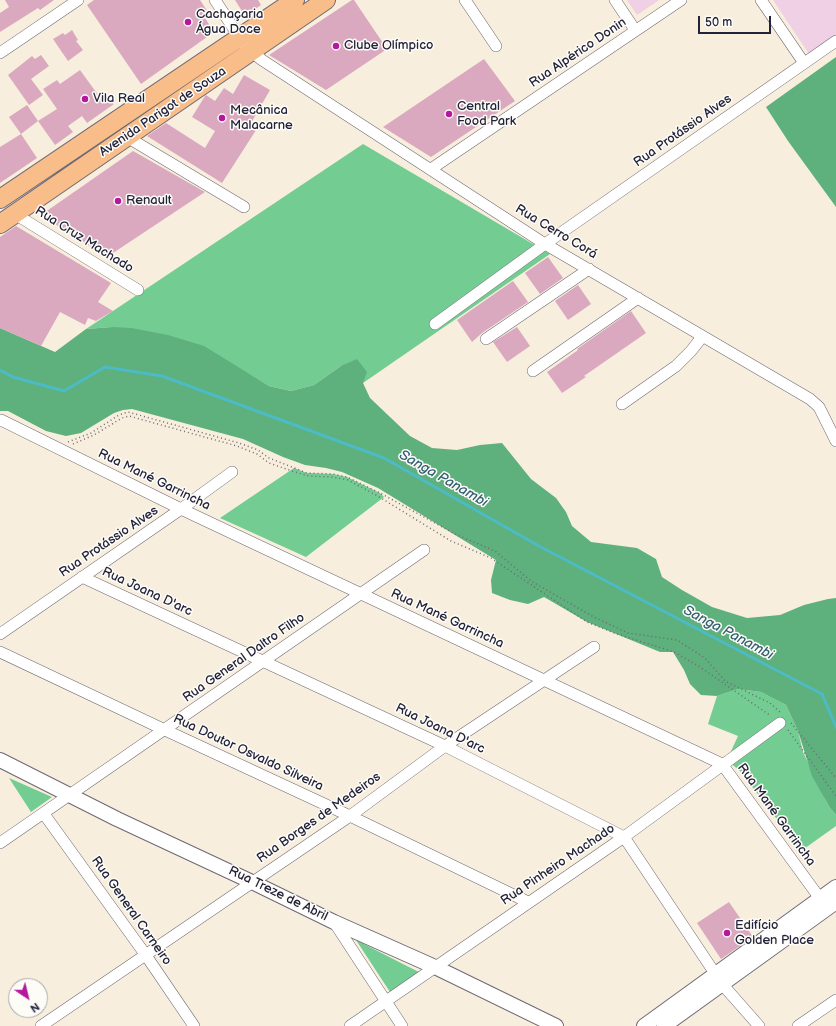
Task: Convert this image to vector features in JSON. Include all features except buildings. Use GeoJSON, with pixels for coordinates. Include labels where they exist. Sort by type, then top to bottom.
{"type":"FeatureCollection","features":[{"type":"Feature","properties":{"kind":"main road","name":"Avenida Parigot de Souza"},"geometry":{"type":"LineString","coordinates":[[0,199],[295,0]]}},
{"type":"Feature","properties":{"kind":"main road","name":"Avenida Parigot de Souza"},"geometry":{"type":"LineString","coordinates":[[0,224],[326,0]]}},
{"type":"Feature","properties":{"kind":"main road"},"geometry":{"type":"LineString","coordinates":[[192,92],[212,73],[237,54],[242,44],[240,37]]}},
{"type":"Feature","properties":{"kind":"main road"},"geometry":{"type":"LineString","coordinates":[[33,200],[68,169],[70,164],[59,159]]}},
{"type":"Feature","properties":{"kind":"street"},"geometry":{"type":"LineString","coordinates":[[0,53],[78,0]]}},
{"type":"Feature","properties":{"kind":"street"},"geometry":{"type":"LineString","coordinates":[[215,0],[251,52]]}},
{"type":"Feature","properties":{"kind":"street"},"geometry":{"type":"LineString","coordinates":[[465,0],[496,46]]}},
{"type":"Feature","properties":{"kind":"street"},"geometry":{"type":"LineString","coordinates":[[615,0],[636,30]]}},
{"type":"Feature","properties":{"kind":"street","name":"Rua Alpérico Donin"},"geometry":{"type":"LineString","coordinates":[[431,170],[681,0]]}},
{"type":"Feature","properties":{"kind":"street"},"geometry":{"type":"LineString","coordinates":[[761,0],[804,63]]}},
{"type":"Feature","properties":{"kind":"street","name":"Rua Protássio Alves"},"geometry":{"type":"LineString","coordinates":[[435,324],[546,244],[836,41]]}},
{"type":"Feature","properties":{"kind":"street","name":"Rua Cerro Corá"},"geometry":{"type":"LineString","coordinates":[[251,52],[546,244],[810,400],[819,407],[836,441]]}},
{"type":"Feature","properties":{"kind":"street"},"geometry":{"type":"LineString","coordinates":[[127,136],[244,206]]}},
{"type":"Feature","properties":{"kind":"street","name":"Rua Cruz Machado"},"geometry":{"type":"LineString","coordinates":[[15,214],[138,290]]}},
{"type":"Feature","properties":{"kind":"street"},"geometry":{"type":"LineString","coordinates":[[486,339],[589,269]]}},
{"type":"Feature","properties":{"kind":"street"},"geometry":{"type":"LineString","coordinates":[[533,371],[638,298]]}},
{"type":"Feature","properties":{"kind":"street"},"geometry":{"type":"LineString","coordinates":[[622,404],[676,366],[702,337]]}},
{"type":"Feature","properties":{"kind":"street","name":"Rua Mané Garrincha"},"geometry":{"type":"LineString","coordinates":[[0,421],[1,420],[181,509],[722,764],[828,903]]}},
{"type":"Feature","properties":{"kind":"street","name":"Rua Protássio Alves"},"geometry":{"type":"LineString","coordinates":[[0,634],[232,472]]}},
{"type":"Feature","properties":{"kind":"street","name":"Rua General Daltro Filho"},"geometry":{"type":"LineString","coordinates":[[0,843],[424,550]]}},
{"type":"Feature","properties":{"kind":"street","name":"Rua Joana D'arc"},"geometry":{"type":"LineString","coordinates":[[82,577],[446,746],[624,837],[718,979],[759,1026]]}},
{"type":"Feature","properties":{"kind":"street","name":"Rua Borges de Medeiros"},"geometry":{"type":"LineString","coordinates":[[41,1026],[350,816],[446,746],[594,647]]}},
{"type":"Feature","properties":{"kind":"street","name":"Rua Doutor Osvaldo Silveira"},"geometry":{"type":"LineString","coordinates":[[0,652],[350,816],[528,902]]}},
{"type":"Feature","properties":{"kind":"street","name":"Rua Pinheiro Machado"},"geometry":{"type":"LineString","coordinates":[[350,1026],[624,837],[780,723]]}},
{"type":"Feature","properties":{"kind":"street","name":"Rua Treze de Abril"},"geometry":{"type":"LineString","coordinates":[[0,760],[125,822],[334,922],[556,1026]]}},
{"type":"Feature","properties":{"kind":"street","name":"Rua General Carneiro"},"geometry":{"type":"LineString","coordinates":[[44,814],[145,954],[194,1026]]}},
{"type":"Feature","properties":{"kind":"street"},"geometry":{"type":"LineString","coordinates":[[644,1026],[718,979],[828,903],[836,887]]}},
{"type":"Feature","properties":{"kind":"street"},"geometry":{"type":"LineString","coordinates":[[334,922],[402,1026]]}},
{"type":"Feature","properties":{"kind":"street"},"geometry":{"type":"LineString","coordinates":[[664,1026],[718,979]]}},
{"type":"Feature","properties":{"kind":"street"},"geometry":{"type":"LineString","coordinates":[[798,1026],[836,1000]]}},
{"type":"Feature","properties":{"kind":"path"},"geometry":{"type":"LineString","coordinates":[[64,445],[82,441],[122,418],[129,416],[237,446],[257,454],[269,463],[295,472],[309,476],[332,477],[348,480],[376,495],[451,541],[491,558],[587,622],[616,634],[674,652],[700,667],[767,712],[788,730],[836,796]]}},
{"type":"Feature","properties":{"kind":"shaded area"},"geometry":{"type":"Polygon","coordinates":[[[627,0],[659,0],[637,15],[627,0]]]}},
{"type":"Feature","properties":{"kind":"shaded area"},"geometry":{"type":"Polygon","coordinates":[[[773,0],[836,0],[836,36],[809,54],[773,0]]]}},
{"type":"Feature","properties":{"kind":"green space"},"geometry":{"type":"Polygon","coordinates":[[[836,57],[836,207],[788,141],[766,107],[836,57]]]}},
{"type":"Feature","properties":{"kind":"green space"},"geometry":{"type":"Polygon","coordinates":[[[363,144],[550,254],[363,383],[341,366],[314,385],[291,391],[269,386],[242,370],[112,327],[86,329],[363,144]]]}},
{"type":"Feature","properties":{"kind":"green space"},"geometry":{"type":"Polygon","coordinates":[[[112,327],[131,328],[168,335],[204,346],[269,386],[291,391],[314,385],[341,366],[357,359],[367,372],[363,383],[370,398],[410,436],[432,448],[457,450],[480,445],[502,443],[531,479],[556,498],[566,512],[572,526],[591,542],[637,548],[656,559],[662,577],[712,607],[747,618],[780,615],[804,605],[836,598],[836,815],[830,808],[812,776],[798,731],[786,705],[761,692],[738,689],[717,696],[701,695],[690,684],[684,670],[673,652],[660,652],[587,622],[544,597],[528,604],[510,600],[492,593],[491,580],[496,560],[378,488],[342,472],[305,465],[243,439],[132,409],[114,413],[81,433],[66,436],[46,431],[8,411],[0,411],[0,328],[55,352],[86,329],[112,327]]]}},
{"type":"Feature","properties":{"kind":"green space"},"geometry":{"type":"Polygon","coordinates":[[[294,468],[307,473],[333,474],[347,477],[380,493],[384,497],[306,557],[220,518],[294,468]]]}},
{"type":"Feature","properties":{"kind":"green space"},"geometry":{"type":"Polygon","coordinates":[[[738,689],[761,692],[786,705],[798,731],[803,752],[824,797],[836,815],[836,826],[801,851],[741,772],[727,760],[738,736],[708,724],[717,696],[738,689]]]}},
{"type":"Feature","properties":{"kind":"green space"},"geometry":{"type":"Polygon","coordinates":[[[9,778],[52,797],[31,812],[9,778]]]}},
{"type":"Feature","properties":{"kind":"green space"},"geometry":{"type":"Polygon","coordinates":[[[356,940],[401,963],[423,974],[392,995],[356,940]]]}},
{"type":"Feature","properties":{"kind":"waterway","name":"Sanga Panambi"},"geometry":{"type":"LineString","coordinates":[[0,370],[13,377],[64,391],[105,367],[162,376],[384,458],[539,546],[822,694],[836,727]]}},
{"type":"Feature","properties":{"kind":"place","name":"Cachaçaria Água Doce"},"geometry":{"type":"Point","coordinates":[188,22]}},
{"type":"Feature","properties":{"kind":"place","name":"Clube Olímpico"},"geometry":{"type":"Point","coordinates":[336,46]}},
{"type":"Feature","properties":{"kind":"place","name":"Vila Real"},"geometry":{"type":"Point","coordinates":[85,99]}},
{"type":"Feature","properties":{"kind":"place","name":"Central Food Park"},"geometry":{"type":"Point","coordinates":[449,114]}},
{"type":"Feature","properties":{"kind":"place","name":"Mecânica Malacarne"},"geometry":{"type":"Point","coordinates":[222,118]}},
{"type":"Feature","properties":{"kind":"place","name":"Renault"},"geometry":{"type":"Point","coordinates":[118,201]}},
{"type":"Feature","properties":{"kind":"place","name":"Edifício Golden Place"},"geometry":{"type":"Point","coordinates":[727,933]}}]}
